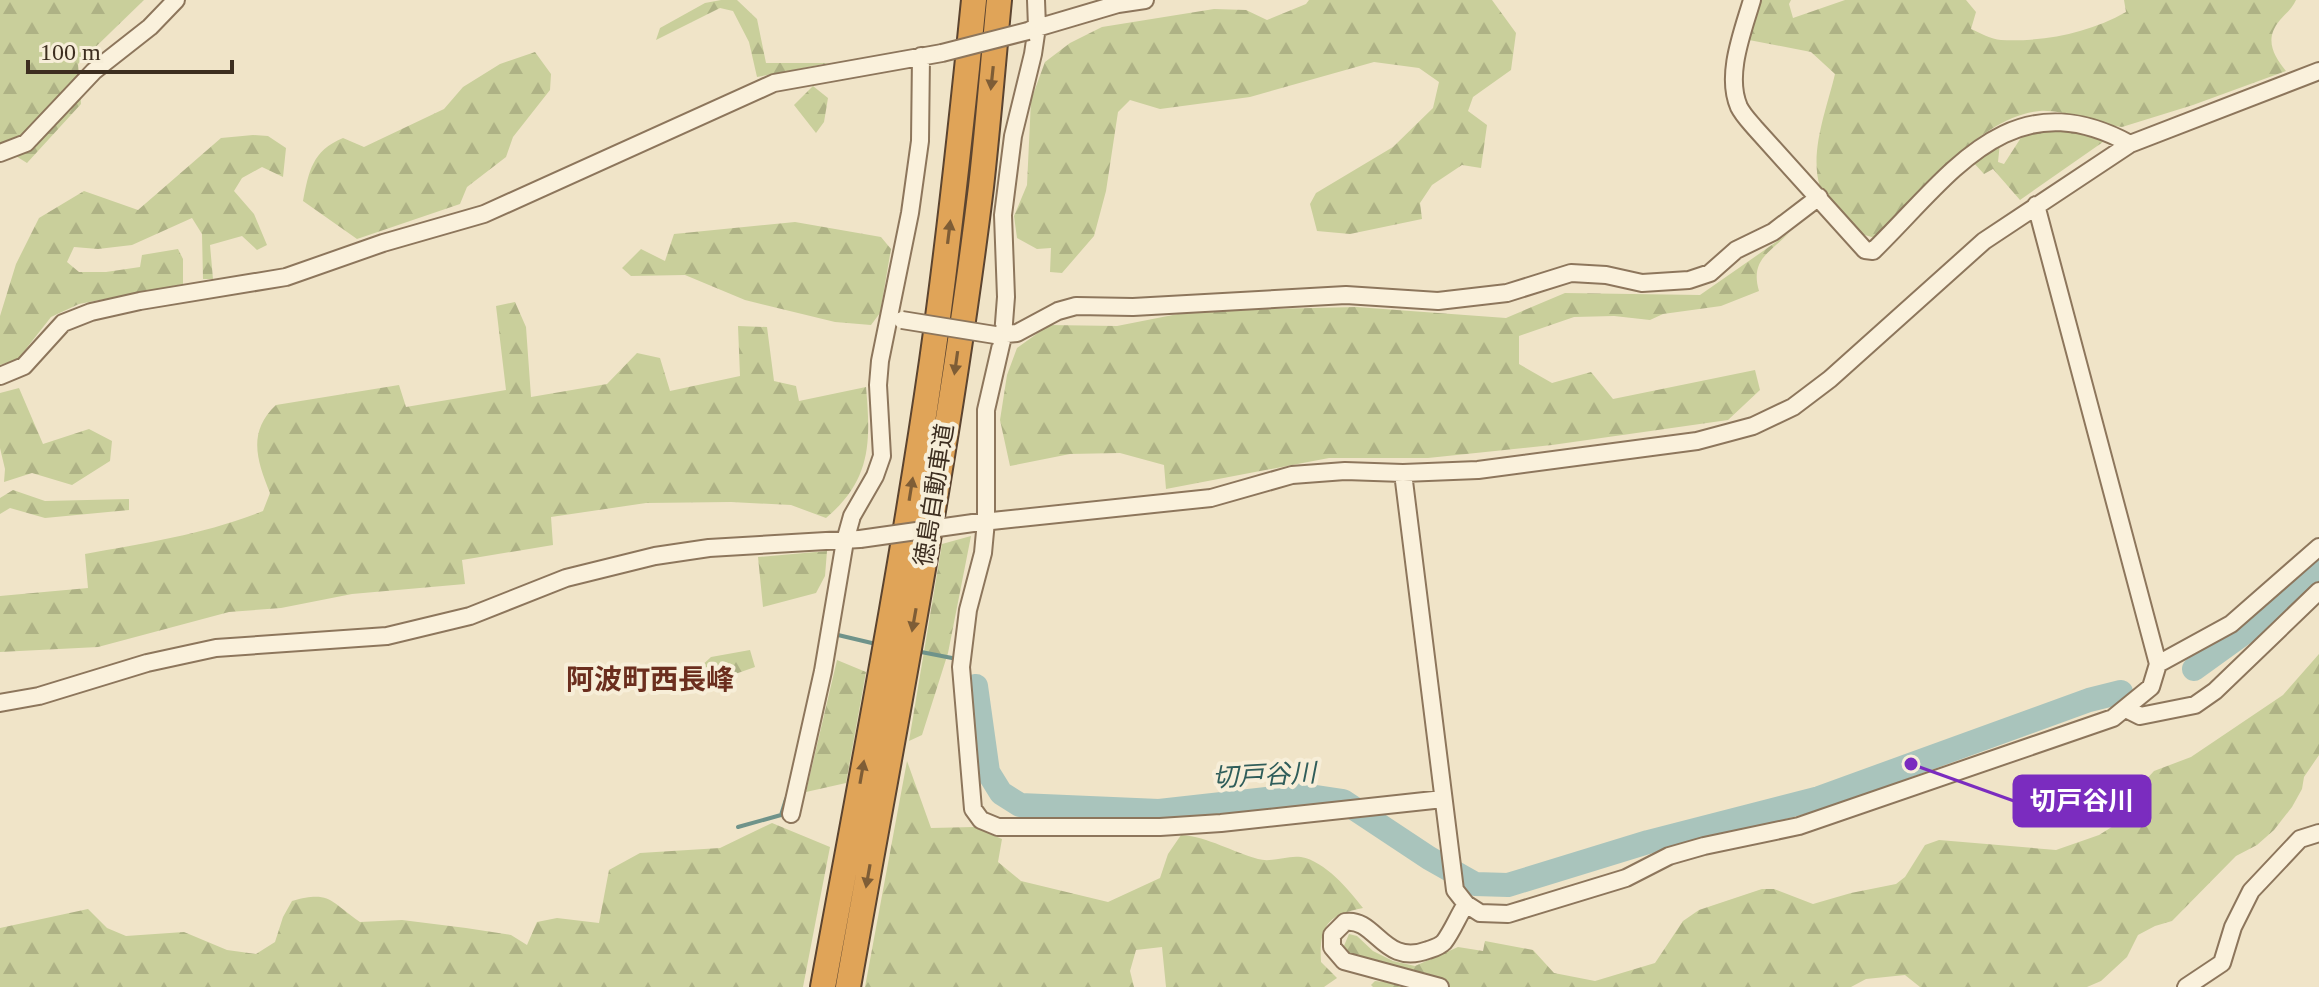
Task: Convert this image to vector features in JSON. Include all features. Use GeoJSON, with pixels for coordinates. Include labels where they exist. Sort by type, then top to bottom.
{"type":"FeatureCollection","features":[{"type":"Feature","properties":{"kind":"highway","name":"徳島自動車道"},"geometry":{"type":"LineString","coordinates":[[823,987],[932,363],[974,0]]}},
{"type":"Feature","properties":{"kind":"highway","name":"徳島自動車道"},"geometry":{"type":"LineString","coordinates":[[848,987],[954,374],[981,187],[999,0]]}},
{"type":"Feature","properties":{"kind":"street"},"geometry":{"type":"LineString","coordinates":[[0,153],[26,143],[94,71],[150,27],[176,0]]}},
{"type":"Feature","properties":{"kind":"street"},"geometry":{"type":"LineString","coordinates":[[1036,0],[1033,54],[1013,136],[1003,215],[1006,297],[986,410],[980,522],[983,553],[968,610],[961,667],[973,809],[981,820],[998,827],[1160,827],[1443,799]]}},
{"type":"Feature","properties":{"kind":"street"},"geometry":{"type":"LineString","coordinates":[[0,376],[24,366],[63,323],[91,312],[286,277],[383,243],[484,214],[774,83],[942,53],[1118,4],[1145,0]]}},
{"type":"Feature","properties":{"kind":"street"},"geometry":{"type":"LineString","coordinates":[[1752,0],[1736,60],[1734,84],[1739,107],[1865,250],[1873,251],[1966,158],[1997,136],[2027,123],[2073,122],[2110,133],[2130,144]]}},
{"type":"Feature","properties":{"kind":"street"},"geometry":{"type":"LineString","coordinates":[[791,814],[852,540],[852,516],[875,476],[882,456],[878,385],[880,361],[896,320],[920,141],[921,56]]}},
{"type":"Feature","properties":{"kind":"street"},"geometry":{"type":"LineString","coordinates":[[0,703],[39,696],[147,663],[216,648],[387,636],[470,616],[566,578],[655,556],[709,548],[852,540],[980,522],[1211,498],[1292,475],[1345,471],[1403,473],[1478,470],[1697,441],[1753,426],[1793,407],[1830,379],[1984,241],[2130,144],[2319,71]]}},
{"type":"Feature","properties":{"kind":"street"},"geometry":{"type":"LineString","coordinates":[[896,320],[999,335],[1017,333],[1058,311],[1076,306],[1133,307],[1346,295],[1438,301],[1507,293],[1571,273],[1606,275],[1642,283],[1689,280],[1710,273],[1736,250],[1773,232],[1819,197]]}},
{"type":"Feature","properties":{"kind":"street"},"geometry":{"type":"LineString","coordinates":[[1403,473],[1455,890],[1466,904],[1480,913],[1508,914],[1626,878],[1669,856],[1799,826],[2113,718],[2151,687],[2158,664],[2036,205]]}},
{"type":"Feature","properties":{"kind":"street"},"geometry":{"type":"LineString","coordinates":[[2158,664],[2231,624],[2319,547]]}},
{"type":"Feature","properties":{"kind":"street"},"geometry":{"type":"LineString","coordinates":[[2126,709],[2140,716],[2195,705],[2215,691],[2319,591]]}},
{"type":"Feature","properties":{"kind":"street"},"geometry":{"type":"LineString","coordinates":[[2186,987],[2222,963],[2233,927],[2251,891],[2300,839],[2319,833]]}},
{"type":"Feature","properties":{"kind":"street"},"geometry":{"type":"LineString","coordinates":[[1440,987],[1344,961],[1334,953],[1332,935],[1345,922],[1358,922],[1392,950],[1419,953],[1441,945],[1466,904]]}},
{"type":"Feature","properties":{"kind":"green space"},"geometry":{"type":"Polygon","coordinates":[[[0,0],[144,0],[78,64],[81,104],[27,163],[0,146],[0,0]]]}},
{"type":"Feature","properties":{"kind":"green space"},"geometry":{"type":"Polygon","coordinates":[[[737,0],[757,19],[766,63],[829,63],[757,77],[749,42],[733,11],[720,8],[656,40],[660,28],[705,3],[737,0]]]}},
{"type":"Feature","properties":{"kind":"green space"},"geometry":{"type":"Polygon","coordinates":[[[1309,0],[1492,0],[1516,33],[1511,70],[1473,97],[1468,111],[1487,125],[1481,168],[1462,165],[1432,185],[1420,203],[1422,219],[1350,234],[1317,231],[1310,204],[1316,193],[1393,147],[1433,108],[1439,82],[1419,68],[1374,62],[1250,97],[1160,109],[1130,100],[1118,112],[1106,191],[1094,236],[1062,273],[1050,272],[1051,248],[1037,249],[1017,238],[1014,216],[1027,185],[1031,100],[1045,62],[1070,43],[1102,27],[1214,9],[1246,10],[1267,20],[1309,0]]]}},
{"type":"Feature","properties":{"kind":"green space"},"geometry":{"type":"Polygon","coordinates":[[[1759,0],[1791,0],[1789,4],[1793,18],[1845,0],[1966,0],[1976,12],[1971,29],[1997,39],[2017,40],[2050,38],[2097,26],[2126,12],[2124,0],[2296,0],[2275,27],[2271,40],[2274,53],[2286,71],[2122,127],[2093,123],[2091,134],[2103,142],[2020,200],[1993,169],[1984,174],[1972,161],[2000,143],[1998,162],[2004,164],[2024,133],[2074,131],[2077,115],[2040,111],[2018,116],[1972,142],[1929,181],[1875,238],[1858,233],[1820,187],[1818,145],[1835,74],[1811,52],[1749,40],[1747,37],[1759,0]]]}},
{"type":"Feature","properties":{"kind":"green space"},"geometry":{"type":"Polygon","coordinates":[[[535,52],[551,74],[550,90],[513,137],[506,157],[467,187],[460,204],[357,239],[303,201],[314,163],[333,143],[343,138],[364,147],[444,109],[463,87],[500,64],[535,52]]]}},
{"type":"Feature","properties":{"kind":"green space"},"geometry":{"type":"Polygon","coordinates":[[[813,86],[828,98],[824,122],[816,133],[794,105],[813,86]]]}},
{"type":"Feature","properties":{"kind":"green space"},"geometry":{"type":"Polygon","coordinates":[[[268,136],[286,148],[283,177],[262,167],[242,178],[234,191],[254,214],[267,245],[257,250],[242,236],[210,245],[213,279],[203,279],[202,234],[192,218],[132,245],[98,249],[74,247],[67,262],[79,272],[140,267],[142,255],[178,249],[183,259],[183,284],[79,304],[51,317],[18,359],[0,365],[0,316],[16,264],[39,218],[84,191],[138,210],[221,138],[268,136]]]}},
{"type":"Feature","properties":{"kind":"green space"},"geometry":{"type":"Polygon","coordinates":[[[795,222],[881,237],[891,249],[880,313],[871,325],[835,322],[745,300],[685,275],[631,276],[622,268],[641,249],[665,261],[674,234],[795,222]]]}},
{"type":"Feature","properties":{"kind":"green space"},"geometry":{"type":"Polygon","coordinates":[[[1789,233],[1759,264],[1759,291],[1721,306],[1663,314],[1650,320],[1614,316],[1574,317],[1519,336],[1519,364],[1552,383],[1591,372],[1613,399],[1755,370],[1760,390],[1728,420],[1552,445],[1428,458],[1329,458],[1166,489],[1164,465],[1120,453],[1070,454],[1010,466],[1000,420],[1007,375],[1017,348],[1049,325],[1117,326],[1193,311],[1356,307],[1506,318],[1565,293],[1700,295],[1789,233]]]}},
{"type":"Feature","properties":{"kind":"green space"},"geometry":{"type":"Polygon","coordinates":[[[515,302],[526,327],[531,397],[607,384],[637,353],[660,358],[670,391],[740,376],[738,326],[767,327],[774,381],[796,386],[799,401],[866,387],[867,443],[860,475],[841,504],[826,518],[791,505],[731,502],[646,503],[551,517],[553,545],[462,560],[465,584],[352,594],[281,608],[229,612],[98,647],[0,652],[0,596],[88,588],[85,554],[197,532],[263,511],[270,493],[261,470],[258,436],[267,415],[276,405],[399,385],[406,407],[506,390],[496,306],[515,302]]]}},
{"type":"Feature","properties":{"kind":"green space"},"geometry":{"type":"Polygon","coordinates":[[[19,388],[43,444],[89,429],[112,441],[110,461],[72,485],[32,473],[4,482],[5,469],[0,448],[0,393],[19,388]]]}},
{"type":"Feature","properties":{"kind":"green space"},"geometry":{"type":"Polygon","coordinates":[[[13,490],[45,501],[129,499],[129,510],[45,518],[10,508],[0,514],[0,498],[13,490]]]}},
{"type":"Feature","properties":{"kind":"green space"},"geometry":{"type":"Polygon","coordinates":[[[971,536],[948,653],[922,735],[909,741],[942,544],[971,536]]]}},
{"type":"Feature","properties":{"kind":"green space"},"geometry":{"type":"Polygon","coordinates":[[[827,551],[825,576],[816,593],[763,607],[758,557],[827,551]]]}},
{"type":"Feature","properties":{"kind":"green space"},"geometry":{"type":"Polygon","coordinates":[[[750,650],[755,667],[707,684],[683,683],[711,657],[750,650]]]}},
{"type":"Feature","properties":{"kind":"green space"},"geometry":{"type":"Polygon","coordinates":[[[2319,654],[2319,755],[2304,777],[2302,789],[2292,807],[2274,830],[2257,845],[2236,856],[2172,921],[2138,935],[2127,957],[2101,981],[2087,987],[1920,987],[1905,975],[1866,979],[1851,987],[1373,987],[1371,985],[1375,981],[1407,984],[1418,974],[1349,953],[1343,948],[1349,934],[1357,936],[1373,951],[1393,961],[1415,966],[1458,947],[1483,951],[1485,941],[1533,950],[1554,973],[1595,981],[1655,963],[1683,921],[1699,910],[1762,889],[1774,889],[1813,904],[1896,884],[1905,877],[1925,845],[1939,840],[2056,850],[2099,835],[2131,815],[2140,804],[2142,784],[2154,771],[2191,757],[2283,695],[2319,654]]]}},
{"type":"Feature","properties":{"kind":"green space"},"geometry":{"type":"Polygon","coordinates":[[[837,660],[866,672],[846,783],[806,792],[837,660]]]}},
{"type":"Feature","properties":{"kind":"green space"},"geometry":{"type":"Polygon","coordinates":[[[907,761],[931,828],[974,827],[1002,839],[998,862],[1021,881],[1108,902],[1160,878],[1168,854],[1181,835],[1258,859],[1301,857],[1319,864],[1336,877],[1363,908],[1341,914],[1324,930],[1321,962],[1337,978],[1324,987],[1166,987],[1162,947],[1136,950],[1130,971],[1134,987],[865,987],[907,761]]]}},
{"type":"Feature","properties":{"kind":"green space"},"geometry":{"type":"Polygon","coordinates":[[[772,823],[830,847],[803,987],[0,987],[0,928],[88,909],[107,928],[126,936],[184,932],[227,950],[256,954],[275,942],[292,901],[315,897],[329,900],[360,922],[402,920],[466,928],[511,935],[527,945],[537,922],[557,918],[599,923],[609,870],[640,853],[720,848],[772,823]]]}},
{"type":"Feature","properties":{"kind":"waterway","name":"切戸谷川"},"geometry":{"type":"LineString","coordinates":[[2194,669],[2262,620],[2319,566]]}},
{"type":"Feature","properties":{"kind":"waterway"},"geometry":{"type":"LineString","coordinates":[[838,635],[876,644]]}},
{"type":"Feature","properties":{"kind":"waterway"},"geometry":{"type":"LineString","coordinates":[[916,651],[952,658]]}},
{"type":"Feature","properties":{"kind":"waterway","name":"切戸谷川"},"geometry":{"type":"LineString","coordinates":[[976,686],[988,772],[1001,793],[1020,805],[1159,811],[1303,795],[1343,801],[1429,858],[1475,884],[1508,885],[1648,842],[1819,798],[2089,700],[2121,692]]}},
{"type":"Feature","properties":{"kind":"waterway"},"geometry":{"type":"LineString","coordinates":[[738,827],[781,815],[786,799]]}},
{"type":"Feature","properties":{"kind":"place","name":"切戸谷川"},"geometry":{"type":"Point","coordinates":[1911,764]}},
{"type":"Feature","properties":{"kind":"district","name":"阿波町西長峰"},"geometry":{"type":"Point","coordinates":[650,679]}}]}
